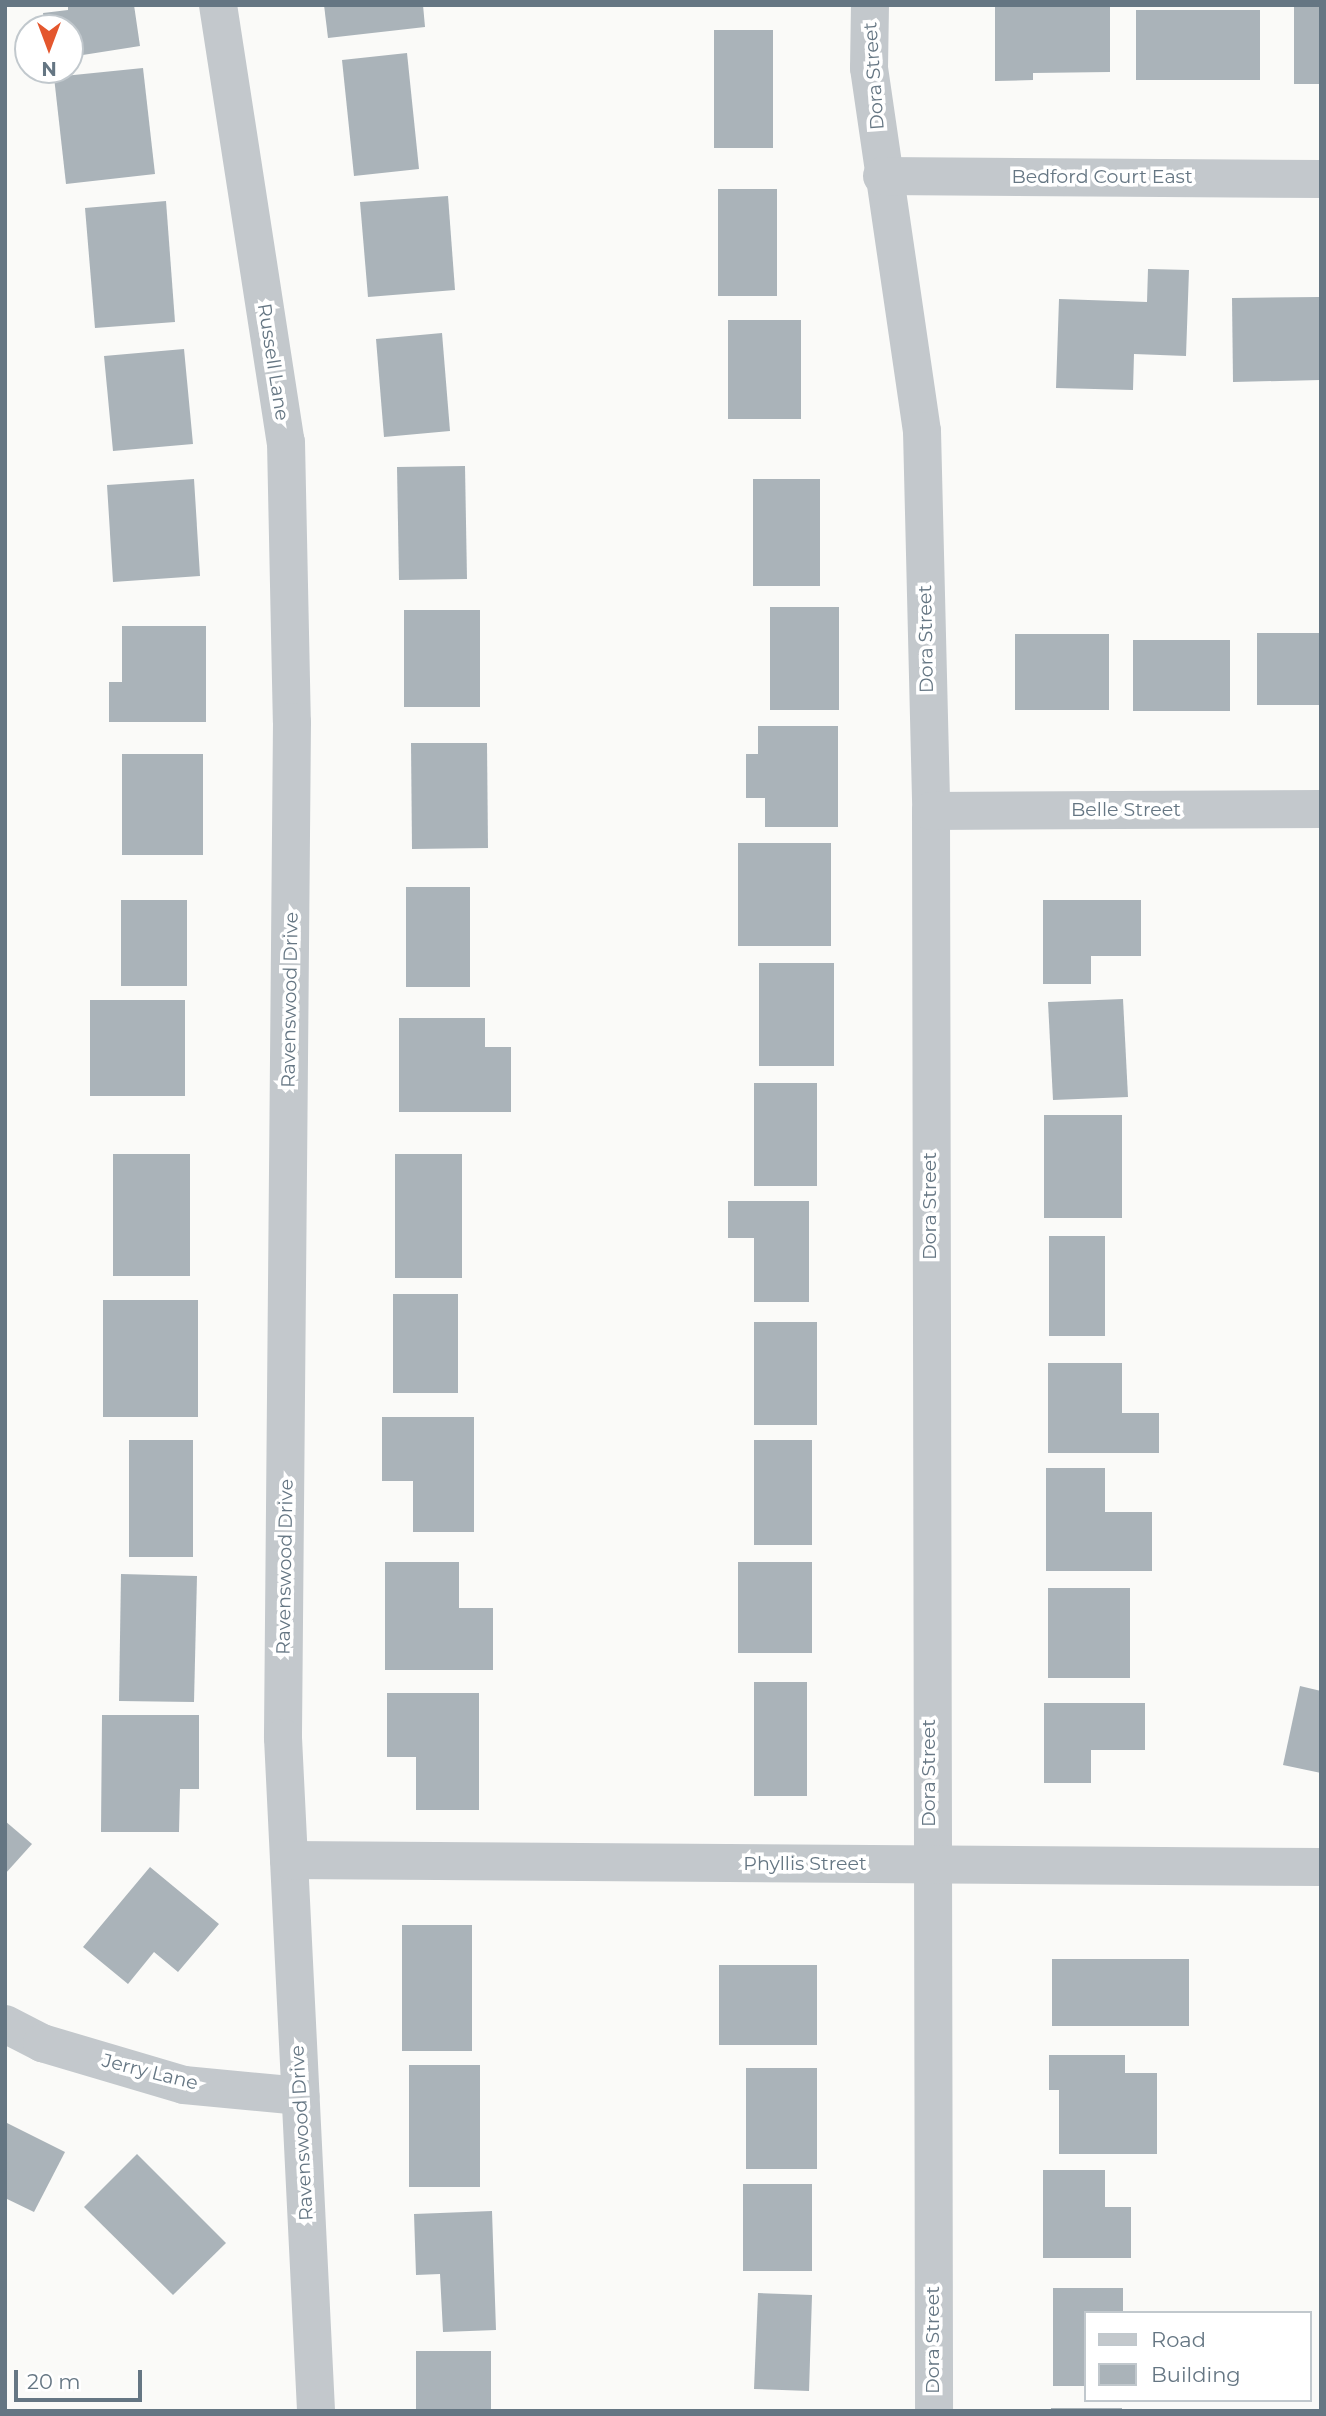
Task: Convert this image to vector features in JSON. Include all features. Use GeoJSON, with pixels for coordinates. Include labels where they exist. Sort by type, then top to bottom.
{"type":"FeatureCollection","features":[{"type":"Feature","properties":{"kind":"street","name":"Russell Lane"},"geometry":{"type":"LineString","coordinates":[[218,5],[286,442],[292,722]]}},
{"type":"Feature","properties":{"kind":"street","name":"Dora Street"},"geometry":{"type":"LineString","coordinates":[[870,5],[869,68],[922,431],[931,811],[929,1865],[934,2411]]}},
{"type":"Feature","properties":{"kind":"street","name":"Bedford Court East"},"geometry":{"type":"LineString","coordinates":[[883,176],[1321,179]]}},
{"type":"Feature","properties":{"kind":"street","name":"Ravenswood Drive"},"geometry":{"type":"LineString","coordinates":[[292,722],[283,1738],[316,2411]]}},
{"type":"Feature","properties":{"kind":"street","name":"Belle Street"},"geometry":{"type":"LineString","coordinates":[[931,811],[1321,809]]}},
{"type":"Feature","properties":{"kind":"street","name":"Phyllis Street"},"geometry":{"type":"LineString","coordinates":[[289,1860],[1321,1867]]}},
{"type":"Feature","properties":{"kind":"street","name":"Jerry Lane"},"geometry":{"type":"LineString","coordinates":[[5,2024],[42,2043],[184,2085],[300,2096]]}},
{"type":"Feature","properties":{"kind":"building"},"geometry":{"type":"Polygon","coordinates":[[[68,5],[134,5],[140,46],[84,55],[84,14],[43,14],[68,10],[68,5]]]}},
{"type":"Feature","properties":{"kind":"building"},"geometry":{"type":"Polygon","coordinates":[[[324,5],[423,5],[425,27],[328,38],[324,5]]]}},
{"type":"Feature","properties":{"kind":"building"},"geometry":{"type":"Polygon","coordinates":[[[995,5],[1110,5],[1110,72],[1033,73],[1033,80],[995,81],[995,5]]]}},
{"type":"Feature","properties":{"kind":"building"},"geometry":{"type":"Polygon","coordinates":[[[1294,5],[1321,5],[1321,84],[1294,84],[1294,5]]]}},
{"type":"Feature","properties":{"kind":"building"},"geometry":{"type":"Polygon","coordinates":[[[1136,10],[1260,10],[1260,80],[1136,80],[1136,10]]]}},
{"type":"Feature","properties":{"kind":"building"},"geometry":{"type":"Polygon","coordinates":[[[714,30],[773,30],[773,148],[714,148],[714,30]]]}},
{"type":"Feature","properties":{"kind":"building"},"geometry":{"type":"Polygon","coordinates":[[[407,53],[419,169],[354,176],[342,60],[407,53]]]}},
{"type":"Feature","properties":{"kind":"building"},"geometry":{"type":"Polygon","coordinates":[[[143,68],[155,174],[66,184],[55,84],[84,84],[84,74],[143,68]]]}},
{"type":"Feature","properties":{"kind":"building"},"geometry":{"type":"Polygon","coordinates":[[[718,189],[777,189],[777,296],[718,296],[718,189]]]}},
{"type":"Feature","properties":{"kind":"building"},"geometry":{"type":"Polygon","coordinates":[[[448,196],[455,290],[368,297],[360,202],[448,196]]]}},
{"type":"Feature","properties":{"kind":"building"},"geometry":{"type":"Polygon","coordinates":[[[166,201],[175,322],[95,328],[85,208],[166,201]]]}},
{"type":"Feature","properties":{"kind":"building"},"geometry":{"type":"Polygon","coordinates":[[[1148,269],[1189,270],[1186,356],[1134,354],[1133,390],[1056,388],[1059,299],[1147,302],[1148,269]]]}},
{"type":"Feature","properties":{"kind":"building"},"geometry":{"type":"Polygon","coordinates":[[[1319,297],[1320,380],[1233,382],[1232,298],[1319,297]]]}},
{"type":"Feature","properties":{"kind":"building"},"geometry":{"type":"Polygon","coordinates":[[[728,320],[801,320],[801,419],[728,419],[728,320]]]}},
{"type":"Feature","properties":{"kind":"building"},"geometry":{"type":"Polygon","coordinates":[[[442,333],[450,431],[384,437],[376,339],[442,333]]]}},
{"type":"Feature","properties":{"kind":"building"},"geometry":{"type":"Polygon","coordinates":[[[184,349],[193,444],[113,451],[104,356],[184,349]]]}},
{"type":"Feature","properties":{"kind":"building"},"geometry":{"type":"Polygon","coordinates":[[[465,466],[467,579],[399,580],[397,467],[465,466]]]}},
{"type":"Feature","properties":{"kind":"building"},"geometry":{"type":"Polygon","coordinates":[[[194,479],[200,576],[113,582],[107,485],[194,479]]]}},
{"type":"Feature","properties":{"kind":"building"},"geometry":{"type":"Polygon","coordinates":[[[753,479],[820,479],[820,586],[753,586],[753,479]]]}},
{"type":"Feature","properties":{"kind":"building"},"geometry":{"type":"Polygon","coordinates":[[[770,607],[839,607],[839,710],[770,710],[770,607]]]}},
{"type":"Feature","properties":{"kind":"building"},"geometry":{"type":"Polygon","coordinates":[[[404,610],[480,610],[480,707],[404,707],[404,610]]]}},
{"type":"Feature","properties":{"kind":"building"},"geometry":{"type":"Polygon","coordinates":[[[122,626],[206,626],[206,722],[109,722],[109,682],[122,682],[122,626]]]}},
{"type":"Feature","properties":{"kind":"building"},"geometry":{"type":"Polygon","coordinates":[[[1257,633],[1321,633],[1321,705],[1257,705],[1257,633]]]}},
{"type":"Feature","properties":{"kind":"building"},"geometry":{"type":"Polygon","coordinates":[[[1015,634],[1109,634],[1109,710],[1015,710],[1015,634]]]}},
{"type":"Feature","properties":{"kind":"building"},"geometry":{"type":"Polygon","coordinates":[[[1133,640],[1230,640],[1230,711],[1133,711],[1133,640]]]}},
{"type":"Feature","properties":{"kind":"building"},"geometry":{"type":"Polygon","coordinates":[[[758,726],[838,726],[838,827],[765,827],[765,798],[746,798],[746,754],[758,754],[758,726]]]}},
{"type":"Feature","properties":{"kind":"building"},"geometry":{"type":"Polygon","coordinates":[[[411,743],[487,743],[488,848],[412,849],[411,743]]]}},
{"type":"Feature","properties":{"kind":"building"},"geometry":{"type":"Polygon","coordinates":[[[122,754],[203,754],[203,855],[122,855],[122,754]]]}},
{"type":"Feature","properties":{"kind":"building"},"geometry":{"type":"Polygon","coordinates":[[[738,843],[831,843],[831,946],[738,946],[738,843]]]}},
{"type":"Feature","properties":{"kind":"building"},"geometry":{"type":"Polygon","coordinates":[[[406,887],[470,887],[470,987],[406,987],[406,887]]]}},
{"type":"Feature","properties":{"kind":"building"},"geometry":{"type":"Polygon","coordinates":[[[121,900],[187,900],[187,986],[121,986],[121,900]]]}},
{"type":"Feature","properties":{"kind":"building"},"geometry":{"type":"Polygon","coordinates":[[[1043,900],[1141,900],[1141,956],[1091,956],[1091,984],[1043,984],[1043,900]]]}},
{"type":"Feature","properties":{"kind":"building"},"geometry":{"type":"Polygon","coordinates":[[[759,963],[834,963],[834,1066],[759,1066],[759,963]]]}},
{"type":"Feature","properties":{"kind":"building"},"geometry":{"type":"Polygon","coordinates":[[[1123,999],[1128,1097],[1053,1100],[1048,1002],[1123,999]]]}},
{"type":"Feature","properties":{"kind":"building"},"geometry":{"type":"Polygon","coordinates":[[[90,1000],[185,1000],[185,1096],[90,1096],[90,1000]]]}},
{"type":"Feature","properties":{"kind":"building"},"geometry":{"type":"Polygon","coordinates":[[[399,1018],[485,1018],[485,1047],[511,1047],[511,1112],[399,1112],[399,1018]]]}},
{"type":"Feature","properties":{"kind":"building"},"geometry":{"type":"Polygon","coordinates":[[[754,1083],[817,1083],[817,1186],[754,1186],[754,1083]]]}},
{"type":"Feature","properties":{"kind":"building"},"geometry":{"type":"Polygon","coordinates":[[[1044,1115],[1122,1115],[1122,1218],[1044,1218],[1044,1115]]]}},
{"type":"Feature","properties":{"kind":"building"},"geometry":{"type":"Polygon","coordinates":[[[113,1154],[190,1154],[190,1276],[113,1276],[113,1154]]]}},
{"type":"Feature","properties":{"kind":"building"},"geometry":{"type":"Polygon","coordinates":[[[395,1154],[462,1154],[462,1278],[395,1278],[395,1154]]]}},
{"type":"Feature","properties":{"kind":"building"},"geometry":{"type":"Polygon","coordinates":[[[728,1201],[809,1201],[809,1302],[754,1302],[754,1238],[728,1238],[728,1201]]]}},
{"type":"Feature","properties":{"kind":"building"},"geometry":{"type":"Polygon","coordinates":[[[1049,1236],[1105,1236],[1105,1336],[1049,1336],[1049,1236]]]}},
{"type":"Feature","properties":{"kind":"building"},"geometry":{"type":"Polygon","coordinates":[[[393,1294],[458,1294],[458,1393],[393,1393],[393,1294]]]}},
{"type":"Feature","properties":{"kind":"building"},"geometry":{"type":"Polygon","coordinates":[[[103,1300],[198,1300],[198,1417],[103,1417],[103,1300]]]}},
{"type":"Feature","properties":{"kind":"building"},"geometry":{"type":"Polygon","coordinates":[[[754,1322],[817,1322],[817,1425],[754,1425],[754,1322]]]}},
{"type":"Feature","properties":{"kind":"building"},"geometry":{"type":"Polygon","coordinates":[[[1048,1363],[1122,1363],[1122,1413],[1159,1413],[1159,1453],[1048,1453],[1048,1363]]]}},
{"type":"Feature","properties":{"kind":"building"},"geometry":{"type":"Polygon","coordinates":[[[382,1417],[474,1417],[474,1532],[413,1532],[413,1481],[382,1481],[382,1417]]]}},
{"type":"Feature","properties":{"kind":"building"},"geometry":{"type":"Polygon","coordinates":[[[129,1440],[193,1440],[193,1557],[129,1557],[129,1440]]]}},
{"type":"Feature","properties":{"kind":"building"},"geometry":{"type":"Polygon","coordinates":[[[754,1440],[812,1440],[812,1545],[754,1545],[754,1440]]]}},
{"type":"Feature","properties":{"kind":"building"},"geometry":{"type":"Polygon","coordinates":[[[1046,1468],[1105,1468],[1105,1512],[1152,1512],[1152,1571],[1046,1571],[1046,1468]]]}},
{"type":"Feature","properties":{"kind":"building"},"geometry":{"type":"Polygon","coordinates":[[[385,1562],[459,1562],[459,1608],[493,1608],[493,1670],[385,1670],[385,1562]]]}},
{"type":"Feature","properties":{"kind":"building"},"geometry":{"type":"Polygon","coordinates":[[[738,1562],[812,1562],[812,1653],[738,1653],[738,1562]]]}},
{"type":"Feature","properties":{"kind":"building"},"geometry":{"type":"Polygon","coordinates":[[[121,1574],[197,1576],[194,1702],[119,1701],[121,1574]]]}},
{"type":"Feature","properties":{"kind":"building"},"geometry":{"type":"Polygon","coordinates":[[[1048,1588],[1130,1588],[1130,1678],[1048,1678],[1048,1588]]]}},
{"type":"Feature","properties":{"kind":"building"},"geometry":{"type":"Polygon","coordinates":[[[754,1682],[807,1682],[807,1796],[754,1796],[754,1682]]]}},
{"type":"Feature","properties":{"kind":"building"},"geometry":{"type":"Polygon","coordinates":[[[1300,1686],[1321,1691],[1321,1773],[1283,1765],[1300,1686]]]}},
{"type":"Feature","properties":{"kind":"building"},"geometry":{"type":"Polygon","coordinates":[[[387,1693],[479,1693],[479,1810],[416,1810],[416,1757],[387,1757],[387,1693]]]}},
{"type":"Feature","properties":{"kind":"building"},"geometry":{"type":"Polygon","coordinates":[[[1044,1703],[1145,1703],[1145,1750],[1091,1750],[1091,1783],[1044,1783],[1044,1703]]]}},
{"type":"Feature","properties":{"kind":"building"},"geometry":{"type":"Polygon","coordinates":[[[102,1715],[199,1715],[199,1789],[180,1789],[179,1832],[101,1832],[102,1715]]]}},
{"type":"Feature","properties":{"kind":"building"},"geometry":{"type":"Polygon","coordinates":[[[5,1821],[32,1844],[5,1874],[5,1821]]]}},
{"type":"Feature","properties":{"kind":"building"},"geometry":{"type":"Polygon","coordinates":[[[150,1867],[219,1924],[178,1972],[154,1952],[128,1984],[83,1947],[150,1867]]]}},
{"type":"Feature","properties":{"kind":"building"},"geometry":{"type":"Polygon","coordinates":[[[402,1925],[472,1925],[472,2051],[402,2051],[402,1925]]]}},
{"type":"Feature","properties":{"kind":"building"},"geometry":{"type":"Polygon","coordinates":[[[1052,1959],[1189,1959],[1189,2026],[1052,2026],[1052,1959]]]}},
{"type":"Feature","properties":{"kind":"building"},"geometry":{"type":"Polygon","coordinates":[[[719,1965],[817,1965],[817,2045],[719,2045],[719,1965]]]}},
{"type":"Feature","properties":{"kind":"building"},"geometry":{"type":"Polygon","coordinates":[[[1049,2055],[1125,2055],[1125,2073],[1157,2073],[1157,2154],[1059,2154],[1059,2090],[1049,2090],[1049,2055]]]}},
{"type":"Feature","properties":{"kind":"building"},"geometry":{"type":"Polygon","coordinates":[[[409,2065],[480,2065],[480,2187],[409,2187],[409,2065]]]}},
{"type":"Feature","properties":{"kind":"building"},"geometry":{"type":"Polygon","coordinates":[[[746,2068],[817,2068],[817,2169],[746,2169],[746,2068]]]}},
{"type":"Feature","properties":{"kind":"building"},"geometry":{"type":"Polygon","coordinates":[[[5,2122],[65,2152],[34,2212],[5,2198],[5,2122]]]}},
{"type":"Feature","properties":{"kind":"building"},"geometry":{"type":"Polygon","coordinates":[[[137,2154],[226,2243],[173,2295],[84,2207],[137,2154]]]}},
{"type":"Feature","properties":{"kind":"building"},"geometry":{"type":"Polygon","coordinates":[[[1043,2170],[1105,2170],[1105,2207],[1131,2207],[1131,2258],[1043,2258],[1043,2170]]]}},
{"type":"Feature","properties":{"kind":"building"},"geometry":{"type":"Polygon","coordinates":[[[743,2184],[812,2184],[812,2271],[743,2271],[743,2184]]]}},
{"type":"Feature","properties":{"kind":"building"},"geometry":{"type":"Polygon","coordinates":[[[492,2211],[496,2330],[443,2332],[440,2274],[416,2275],[414,2214],[492,2211]]]}},
{"type":"Feature","properties":{"kind":"building"},"geometry":{"type":"Polygon","coordinates":[[[1053,2288],[1123,2288],[1123,2311],[1084,2311],[1084,2386],[1053,2386],[1053,2288]]]}},
{"type":"Feature","properties":{"kind":"building"},"geometry":{"type":"Polygon","coordinates":[[[758,2293],[812,2295],[809,2391],[754,2389],[758,2293]]]}},
{"type":"Feature","properties":{"kind":"building"},"geometry":{"type":"Polygon","coordinates":[[[416,2351],[491,2351],[491,2411],[416,2411],[416,2351]]]}},
{"type":"Feature","properties":{"kind":"building"},"geometry":{"type":"Polygon","coordinates":[[[1051,2408],[1122,2408],[1122,2411],[1051,2411],[1051,2408]]]}}]}
